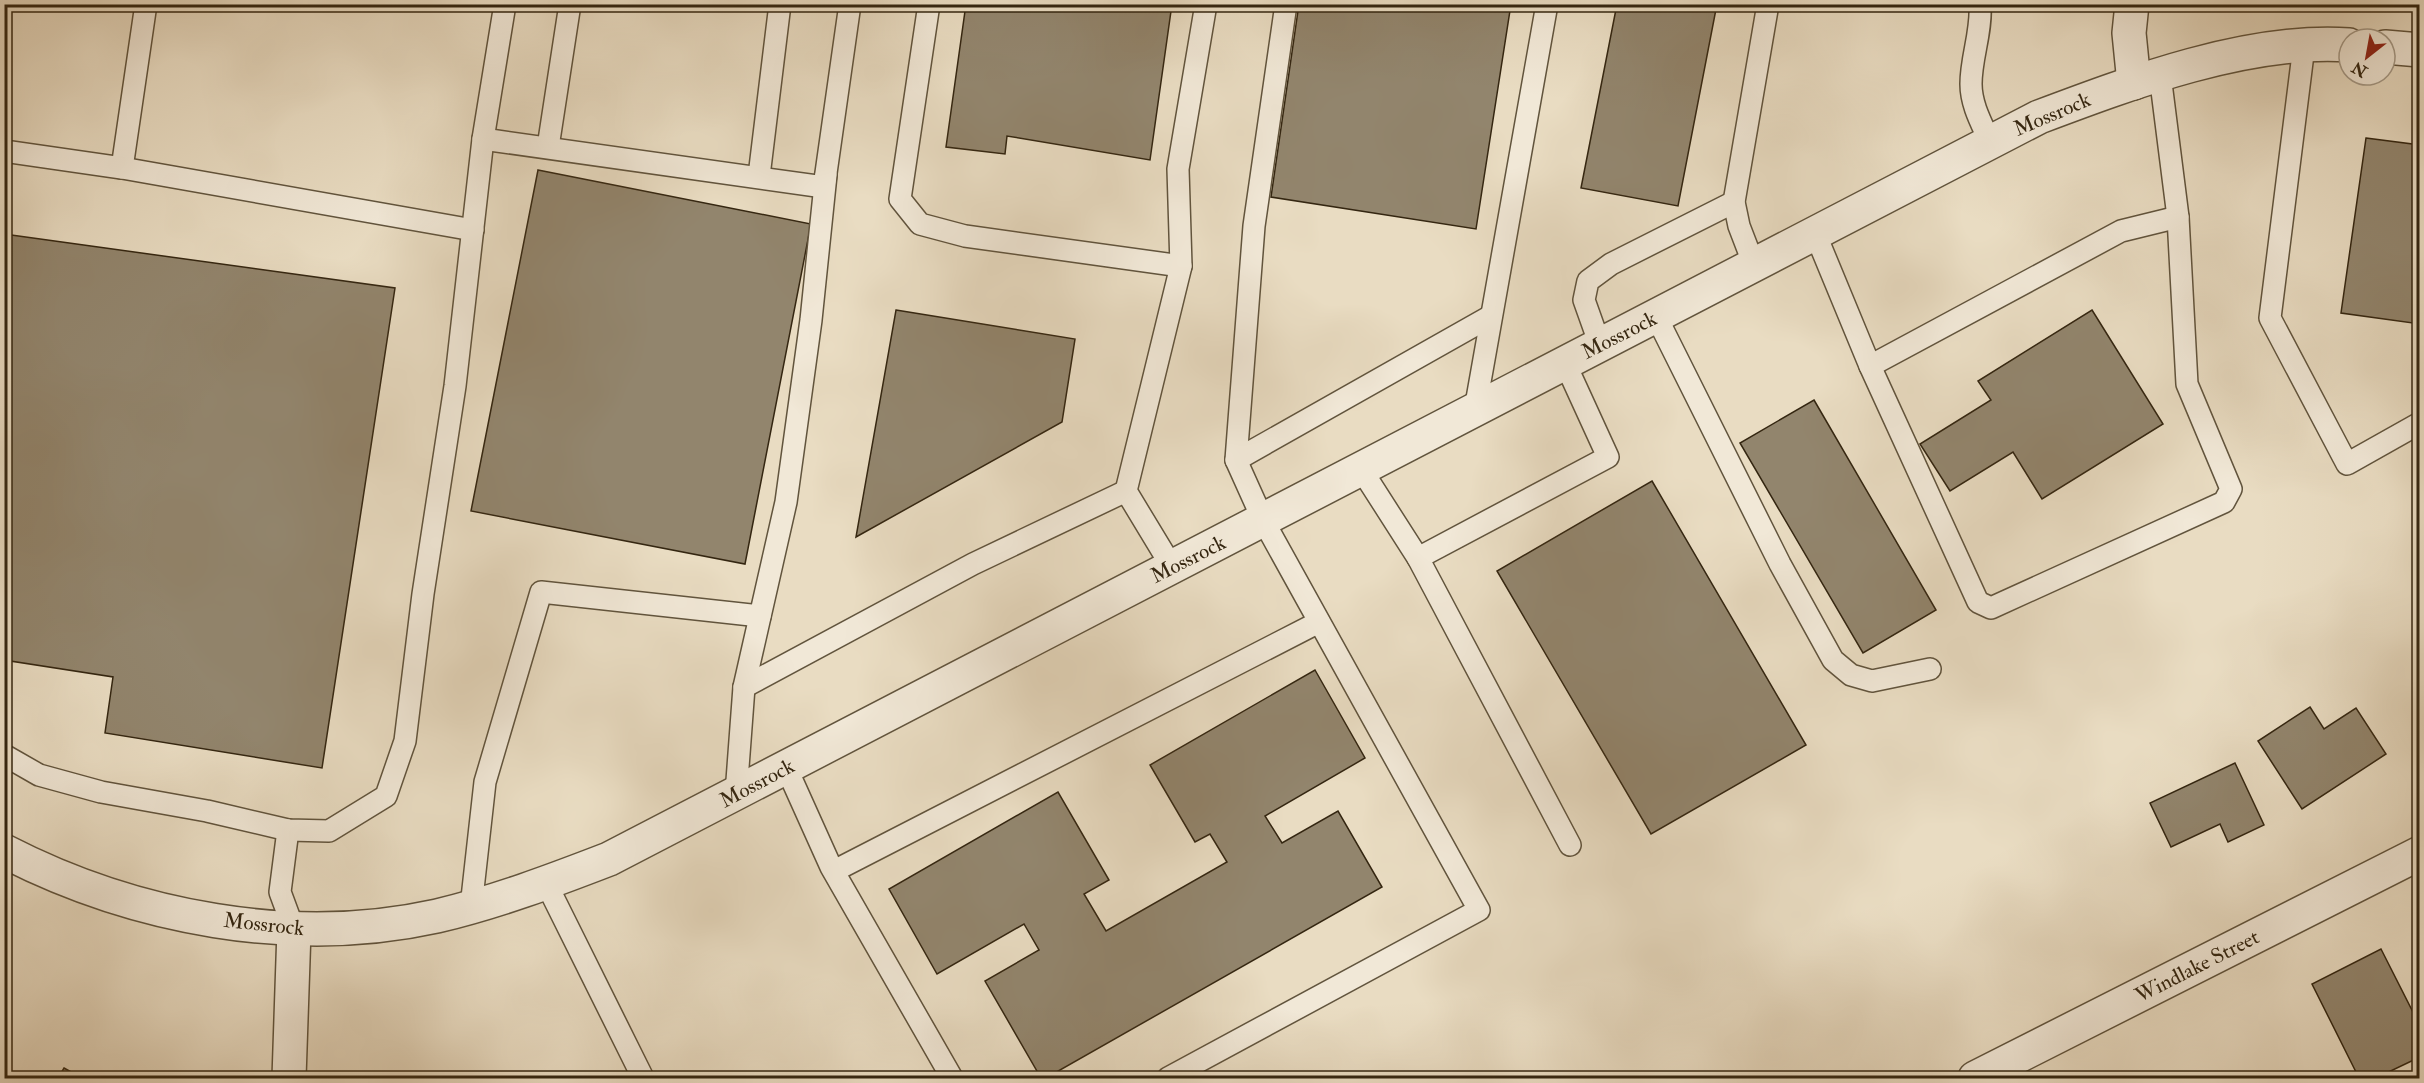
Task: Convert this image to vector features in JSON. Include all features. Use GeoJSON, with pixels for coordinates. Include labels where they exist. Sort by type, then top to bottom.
{"type":"FeatureCollection","features":[{"type":"Feature","properties":{"kind":"street"},"geometry":{"type":"LineString","coordinates":[[2132,4],[2129,33],[2147,79]]}},
{"type":"Feature","properties":{"kind":"street","name":"Mossrock"},"geometry":{"type":"LineString","coordinates":[[4,851],[94,889],[151,908],[294,930],[364,926],[434,916],[504,899],[609,859],[2039,117],[2147,79],[2223,57],[2326,43],[2337,44]]}},
{"type":"Feature","properties":{"kind":"street"},"geometry":{"type":"LineString","coordinates":[[2397,48],[2420,50]]}},
{"type":"Feature","properties":{"kind":"street","name":"Windlake Street"},"geometry":{"type":"LineString","coordinates":[[1975,1078],[2420,853]]}},
{"type":"Feature","properties":{"kind":"street"},"geometry":{"type":"LineString","coordinates":[[289,1078],[294,930]]}},
{"type":"Feature","properties":{"kind":"lane"},"geometry":{"type":"LineString","coordinates":[[123,168],[146,4]]}},
{"type":"Feature","properties":{"kind":"lane"},"geometry":{"type":"LineString","coordinates":[[4,755],[39,775],[288,830],[329,831],[386,796],[405,741],[423,594],[454,386],[483,139],[505,4]]}},
{"type":"Feature","properties":{"kind":"lane"},"geometry":{"type":"LineString","coordinates":[[548,147],[570,4]]}},
{"type":"Feature","properties":{"kind":"lane"},"geometry":{"type":"LineString","coordinates":[[759,176],[780,4]]}},
{"type":"Feature","properties":{"kind":"lane"},"geometry":{"type":"LineString","coordinates":[[483,139],[759,176],[824,187],[850,4]]}},
{"type":"Feature","properties":{"kind":"lane"},"geometry":{"type":"LineString","coordinates":[[929,4],[900,199],[920,224],[965,236],[1181,266]]}},
{"type":"Feature","properties":{"kind":"lane"},"geometry":{"type":"LineString","coordinates":[[1172,567],[1126,491],[1181,266],[1178,169],[1206,4]]}},
{"type":"Feature","properties":{"kind":"lane"},"geometry":{"type":"LineString","coordinates":[[1168,1078],[1479,909],[1263,520],[1236,460],[1254,226],[1286,4]]}},
{"type":"Feature","properties":{"kind":"lane"},"geometry":{"type":"LineString","coordinates":[[1475,410],[1547,4]]}},
{"type":"Feature","properties":{"kind":"lane"},"geometry":{"type":"LineString","coordinates":[[1754,265],[1739,226],[1734,202],[1768,4]]}},
{"type":"Feature","properties":{"kind":"lane"},"geometry":{"type":"LineString","coordinates":[[1980,4],[1981,20],[1971,84],[1974,104],[1990,142]]}},
{"type":"Feature","properties":{"kind":"lane"},"geometry":{"type":"LineString","coordinates":[[2304,46],[2270,318],[2346,464],[2420,423]]}},
{"type":"Feature","properties":{"kind":"lane"},"geometry":{"type":"LineString","coordinates":[[1815,233],[1870,366],[1978,602],[1991,608],[2224,502],[2231,489],[2187,384],[2178,217],[2147,79]]}},
{"type":"Feature","properties":{"kind":"lane"},"geometry":{"type":"LineString","coordinates":[[4,151],[123,168],[473,230]]}},
{"type":"Feature","properties":{"kind":"lane"},"geometry":{"type":"LineString","coordinates":[[736,794],[744,687],[786,502],[811,320],[826,175]]}},
{"type":"Feature","properties":{"kind":"lane"},"geometry":{"type":"LineString","coordinates":[[1600,345],[1584,300],[1588,280],[1611,264],[1734,202]]}},
{"type":"Feature","properties":{"kind":"lane"},"geometry":{"type":"LineString","coordinates":[[1870,366],[2121,231],[2178,217]]}},
{"type":"Feature","properties":{"kind":"lane"},"geometry":{"type":"LineString","coordinates":[[1236,460],[1491,316]]}},
{"type":"Feature","properties":{"kind":"lane"},"geometry":{"type":"LineString","coordinates":[[1656,316],[1780,564],[1833,660],[1851,675],[1872,681],[1930,669]]}},
{"type":"Feature","properties":{"kind":"lane"},"geometry":{"type":"LineString","coordinates":[[1418,558],[1608,458],[1564,363]]}},
{"type":"Feature","properties":{"kind":"lane"},"geometry":{"type":"LineString","coordinates":[[1361,468],[1418,558],[1570,845]]}},
{"type":"Feature","properties":{"kind":"lane"},"geometry":{"type":"LineString","coordinates":[[744,687],[973,564],[1126,491]]}},
{"type":"Feature","properties":{"kind":"lane"},"geometry":{"type":"LineString","coordinates":[[471,907],[485,782],[541,592],[760,615]]}},
{"type":"Feature","properties":{"kind":"lane"},"geometry":{"type":"LineString","coordinates":[[834,871],[1319,622]]}},
{"type":"Feature","properties":{"kind":"lane"},"geometry":{"type":"LineString","coordinates":[[786,767],[834,871],[952,1078]]}},
{"type":"Feature","properties":{"kind":"lane"},"geometry":{"type":"LineString","coordinates":[[288,830],[280,892],[294,930]]}},
{"type":"Feature","properties":{"kind":"lane"},"geometry":{"type":"LineString","coordinates":[[546,883],[644,1078]]}},
{"type":"Feature","properties":{"kind":"building"},"geometry":{"type":"Polygon","coordinates":[[[966,4],[1172,4],[1150,160],[1007,136],[1005,154],[946,147],[966,4]]]}},
{"type":"Feature","properties":{"kind":"building"},"geometry":{"type":"Polygon","coordinates":[[[1299,4],[1511,4],[1476,229],[1271,197],[1299,4]]]}},
{"type":"Feature","properties":{"kind":"building"},"geometry":{"type":"Polygon","coordinates":[[[1617,4],[1717,4],[1678,206],[1581,188],[1617,4]]]}},
{"type":"Feature","properties":{"kind":"building"},"geometry":{"type":"Polygon","coordinates":[[[2366,138],[2420,145],[2420,324],[2341,313],[2366,138]]]}},
{"type":"Feature","properties":{"kind":"building"},"geometry":{"type":"Polygon","coordinates":[[[538,170],[811,224],[745,564],[471,511],[538,170]]]}},
{"type":"Feature","properties":{"kind":"building"},"geometry":{"type":"Polygon","coordinates":[[[4,234],[395,288],[322,768],[105,733],[113,677],[4,660],[4,234]]]}},
{"type":"Feature","properties":{"kind":"building"},"geometry":{"type":"Polygon","coordinates":[[[896,310],[1075,339],[1062,422],[856,537],[896,310]]]}},
{"type":"Feature","properties":{"kind":"building"},"geometry":{"type":"Polygon","coordinates":[[[2092,310],[2163,424],[2042,499],[2013,452],[1950,491],[1920,444],[1991,400],[1978,381],[2092,310]]]}},
{"type":"Feature","properties":{"kind":"building"},"geometry":{"type":"Polygon","coordinates":[[[1814,400],[1936,610],[1863,653],[1740,443],[1814,400]]]}},
{"type":"Feature","properties":{"kind":"building"},"geometry":{"type":"Polygon","coordinates":[[[1652,481],[1806,745],[1651,834],[1497,571],[1652,481]]]}},
{"type":"Feature","properties":{"kind":"building"},"geometry":{"type":"Polygon","coordinates":[[[1315,670],[1365,758],[1265,816],[1282,843],[1338,811],[1382,887],[1046,1078],[1041,1078],[985,981],[1039,950],[1024,924],[937,974],[889,889],[1058,792],[1109,880],[1084,894],[1106,931],[1227,862],[1210,834],[1195,842],[1150,765],[1315,670]]]}},
{"type":"Feature","properties":{"kind":"building"},"geometry":{"type":"Polygon","coordinates":[[[2310,707],[2324,729],[2356,708],[2386,754],[2302,809],[2258,741],[2310,707]]]}},
{"type":"Feature","properties":{"kind":"building"},"geometry":{"type":"Polygon","coordinates":[[[2235,763],[2264,825],[2228,842],[2220,824],[2171,847],[2150,803],[2235,763]]]}},
{"type":"Feature","properties":{"kind":"building"},"geometry":{"type":"Polygon","coordinates":[[[2381,949],[2420,1026],[2420,1057],[2376,1078],[2359,1078],[2312,984],[2381,949]]]}},
{"type":"Feature","properties":{"kind":"building"},"geometry":{"type":"Polygon","coordinates":[[[64,1068],[82,1078],[58,1078],[64,1068]]]}}]}
